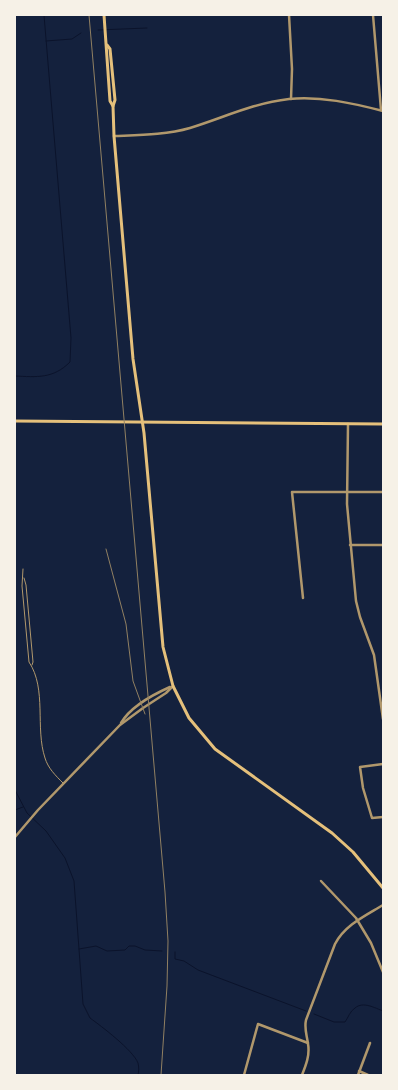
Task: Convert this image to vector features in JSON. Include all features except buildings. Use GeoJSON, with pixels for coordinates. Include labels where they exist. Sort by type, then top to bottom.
{"type":"FeatureCollection","features":[{"type":"Feature","properties":{"kind":"main road"},"geometry":{"type":"LineString","coordinates":[[104,15],[133,359],[142,422],[163,647],[173,686],[189,718],[215,749],[332,833],[353,852],[383,888]]}},
{"type":"Feature","properties":{"kind":"main road"},"geometry":{"type":"LineString","coordinates":[[15,422],[383,424]]}},
{"type":"Feature","properties":{"kind":"street"},"geometry":{"type":"LineString","coordinates":[[289,15],[292,69],[291,99]]}},
{"type":"Feature","properties":{"kind":"street"},"geometry":{"type":"LineString","coordinates":[[114,136],[179,130],[250,107],[291,99],[334,100],[382,110],[373,15]]}},
{"type":"Feature","properties":{"kind":"street"},"geometry":{"type":"LineString","coordinates":[[348,424],[347,492],[350,545],[358,609],[374,655],[383,719]]}},
{"type":"Feature","properties":{"kind":"street"},"geometry":{"type":"LineString","coordinates":[[302,598],[292,492],[383,492]]}},
{"type":"Feature","properties":{"kind":"street"},"geometry":{"type":"LineString","coordinates":[[350,545],[383,545]]}},
{"type":"Feature","properties":{"kind":"street"},"geometry":{"type":"LineString","coordinates":[[15,837],[38,810],[120,725],[125,716],[141,703],[173,686]]}},
{"type":"Feature","properties":{"kind":"street"},"geometry":{"type":"LineString","coordinates":[[383,764],[360,767],[363,788],[372,818],[383,817]]}},
{"type":"Feature","properties":{"kind":"street"},"geometry":{"type":"LineString","coordinates":[[321,881],[358,921],[371,943],[383,972]]}},
{"type":"Feature","properties":{"kind":"street"},"geometry":{"type":"LineString","coordinates":[[302,1075],[308,1058],[308,1043],[305,1030],[306,1020],[332,951],[341,934],[383,905]]}},
{"type":"Feature","properties":{"kind":"street"},"geometry":{"type":"LineString","coordinates":[[244,1075],[258,1024],[308,1043]]}},
{"type":"Feature","properties":{"kind":"street"},"geometry":{"type":"LineString","coordinates":[[368,1075],[359,1073],[370,1043]]}},
{"type":"Feature","properties":{"kind":"lane"},"geometry":{"type":"LineString","coordinates":[[23,569],[22,586],[29,662],[32,666],[37,688],[44,756],[53,773],[63,784]]}},
{"type":"Feature","properties":{"kind":"lane"},"geometry":{"type":"LineString","coordinates":[[23,577],[26,585],[32,666]]}},
{"type":"Feature","properties":{"kind":"waterway"},"geometry":{"type":"LineString","coordinates":[[15,376],[44,376],[57,372],[70,362],[71,338],[44,15]]}},
{"type":"Feature","properties":{"kind":"waterway"},"geometry":{"type":"LineString","coordinates":[[98,30],[147,28]]}},
{"type":"Feature","properties":{"kind":"waterway"},"geometry":{"type":"LineString","coordinates":[[46,41],[72,39],[81,33]]}},
{"type":"Feature","properties":{"kind":"waterway"},"geometry":{"type":"LineString","coordinates":[[15,790],[27,813],[46,831],[65,858],[74,881],[83,1004],[90,1018],[116,1039],[135,1058],[138,1064],[138,1075]]}},
{"type":"Feature","properties":{"kind":"waterway"},"geometry":{"type":"LineString","coordinates":[[15,810],[23,807]]}},
{"type":"Feature","properties":{"kind":"waterway"},"geometry":{"type":"LineString","coordinates":[[79,949],[96,946],[107,951],[125,950],[129,946],[135,946],[145,950],[162,951]]}},
{"type":"Feature","properties":{"kind":"waterway"},"geometry":{"type":"LineString","coordinates":[[175,952],[175,959],[184,961],[198,970],[306,1011]]}},
{"type":"Feature","properties":{"kind":"waterway"},"geometry":{"type":"LineString","coordinates":[[314,1014],[334,1022],[345,1022],[352,1011],[358,1006],[369,1006],[383,1011]]}},
{"type":"Feature","properties":{"kind":"railway"},"geometry":{"type":"LineString","coordinates":[[89,15],[165,892],[168,941],[161,1075]]}},
{"type":"Feature","properties":{"kind":"railway"},"geometry":{"type":"LineString","coordinates":[[106,549],[126,624],[133,681],[145,714]]}}]}
